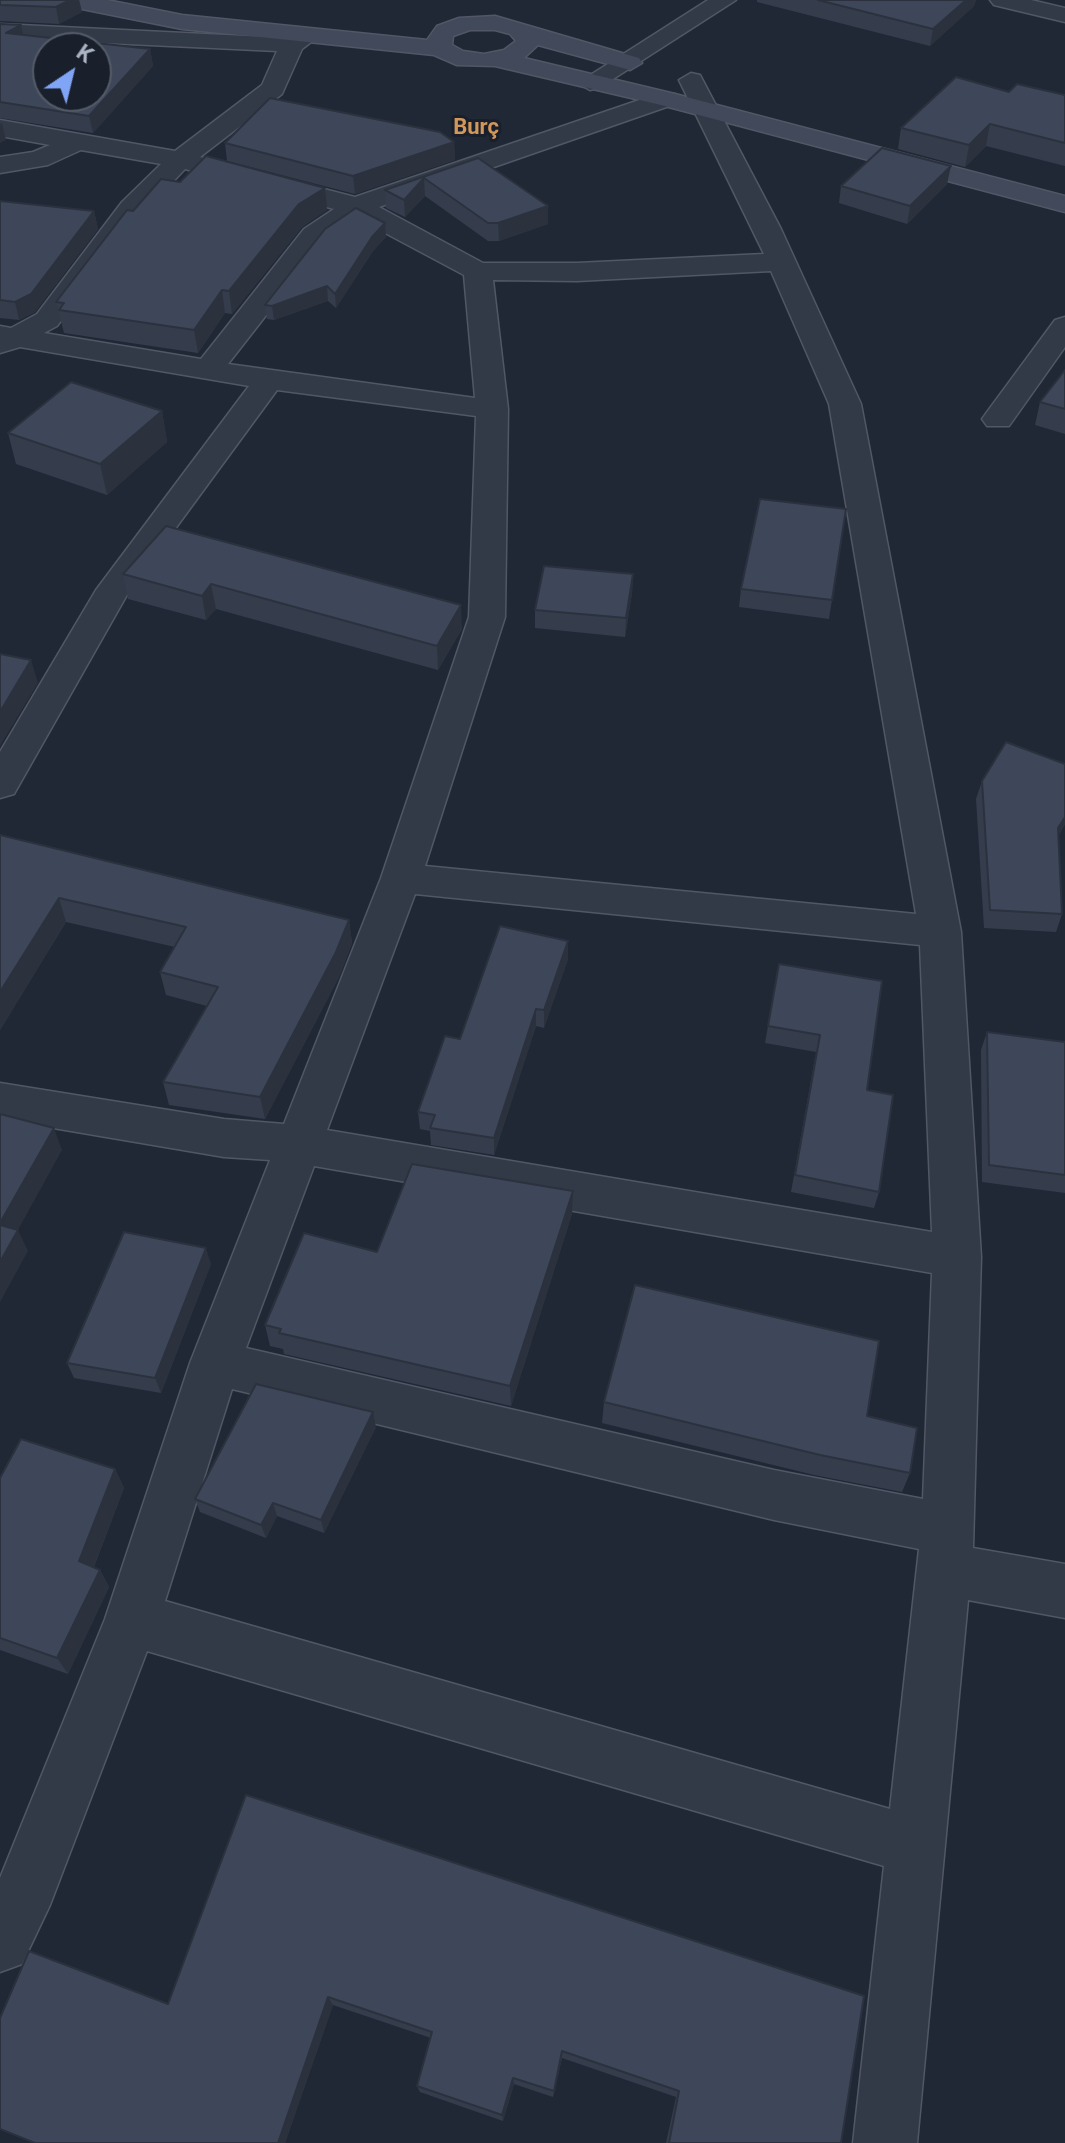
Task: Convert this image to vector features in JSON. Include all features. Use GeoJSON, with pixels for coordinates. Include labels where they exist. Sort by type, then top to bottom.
{"type":"FeatureCollection","features":[{"type":"Feature","properties":{"kind":"main road"},"geometry":{"type":"LineString","coordinates":[[72,0],[182,22],[299,40],[443,39],[467,23],[495,23],[621,60],[676,86],[1065,204]]}},
{"type":"Feature","properties":{"kind":"main road"},"geometry":{"type":"LineString","coordinates":[[470,0],[489,13],[495,23]]}},
{"type":"Feature","properties":{"kind":"main road"},"geometry":{"type":"LineString","coordinates":[[430,8],[443,39],[457,58],[499,60],[590,83],[676,86],[1065,179]]}},
{"type":"Feature","properties":{"kind":"main road"},"geometry":{"type":"LineString","coordinates":[[499,60],[520,52],[528,40],[525,34]]}},
{"type":"Feature","properties":{"kind":"street"},"geometry":{"type":"LineString","coordinates":[[590,83],[621,60],[724,0]]}},
{"type":"Feature","properties":{"kind":"street"},"geometry":{"type":"LineString","coordinates":[[1002,0],[1065,15]]}},
{"type":"Feature","properties":{"kind":"street"},"geometry":{"type":"LineString","coordinates":[[0,31],[299,40],[273,89],[180,160],[132,208],[47,320],[5,340]]}},
{"type":"Feature","properties":{"kind":"street"},"geometry":{"type":"LineString","coordinates":[[208,370],[314,235],[356,206],[676,86],[780,262],[845,404],[940,932],[957,1257],[946,1549],[918,1846],[885,2143]]}},
{"type":"Feature","properties":{"kind":"street"},"geometry":{"type":"LineString","coordinates":[[0,128],[180,160],[356,206],[478,271],[577,272],[780,262]]}},
{"type":"Feature","properties":{"kind":"street"},"geometry":{"type":"LineString","coordinates":[[0,165],[39,159],[75,143]]}},
{"type":"Feature","properties":{"kind":"street"},"geometry":{"type":"LineString","coordinates":[[0,1942],[29,1884],[132,1619],[215,1363],[401,878],[487,617],[492,409],[478,271]]}},
{"type":"Feature","properties":{"kind":"street"},"geometry":{"type":"LineString","coordinates":[[998,419],[1065,326]]}},
{"type":"Feature","properties":{"kind":"street"},"geometry":{"type":"LineString","coordinates":[[5,340],[269,380],[492,409]]}},
{"type":"Feature","properties":{"kind":"street"},"geometry":{"type":"LineString","coordinates":[[0,785],[113,590],[269,380]]}},
{"type":"Feature","properties":{"kind":"street"},"geometry":{"type":"LineString","coordinates":[[401,878],[940,932]]}},
{"type":"Feature","properties":{"kind":"street"},"geometry":{"type":"LineString","coordinates":[[0,1101],[224,1138],[297,1144],[957,1257]]}},
{"type":"Feature","properties":{"kind":"street"},"geometry":{"type":"LineString","coordinates":[[215,1363],[774,1495],[946,1549],[1065,1591]]}},
{"type":"Feature","properties":{"kind":"street"},"geometry":{"type":"LineString","coordinates":[[132,1619],[918,1846]]}},
{"type":"Feature","properties":{"kind":"building"},"geometry":{"type":"Polygon","coordinates":[[[0,0],[70,0],[56,7],[0,5],[0,0]]]}},
{"type":"Feature","properties":{"kind":"building"},"geometry":{"type":"Polygon","coordinates":[[[818,0],[966,0],[933,29],[818,0]]]}},
{"type":"Feature","properties":{"kind":"building"},"geometry":{"type":"Polygon","coordinates":[[[0,24],[21,25],[6,33],[32,36],[32,107],[0,102],[0,24]]]}},
{"type":"Feature","properties":{"kind":"building"},"geometry":{"type":"Polygon","coordinates":[[[112,45],[150,49],[112,91],[112,45]]]}},
{"type":"Feature","properties":{"kind":"building"},"geometry":{"type":"Polygon","coordinates":[[[956,77],[1009,92],[1017,84],[1065,95],[1065,143],[990,124],[969,145],[901,128],[956,77]]]}},
{"type":"Feature","properties":{"kind":"building"},"geometry":{"type":"Polygon","coordinates":[[[270,98],[440,132],[454,142],[353,176],[225,143],[270,98]]]}},
{"type":"Feature","properties":{"kind":"building"},"geometry":{"type":"Polygon","coordinates":[[[64,112],[93,112],[89,116],[64,112]]]}},
{"type":"Feature","properties":{"kind":"building"},"geometry":{"type":"Polygon","coordinates":[[[882,148],[951,166],[910,206],[841,186],[882,148]]]}},
{"type":"Feature","properties":{"kind":"building"},"geometry":{"type":"Polygon","coordinates":[[[206,156],[325,188],[299,204],[229,291],[222,290],[194,330],[59,310],[64,303],[56,302],[127,210],[133,211],[161,179],[180,182],[206,156]]]}},
{"type":"Feature","properties":{"kind":"building"},"geometry":{"type":"Polygon","coordinates":[[[478,158],[548,206],[498,223],[488,223],[424,178],[404,200],[385,190],[478,158]]]}},
{"type":"Feature","properties":{"kind":"building"},"geometry":{"type":"Polygon","coordinates":[[[0,201],[94,211],[31,294],[15,302],[0,300],[0,201]]]}},
{"type":"Feature","properties":{"kind":"building"},"geometry":{"type":"Polygon","coordinates":[[[356,208],[385,223],[372,237],[335,294],[327,286],[272,306],[265,305],[325,229],[356,208]]]}},
{"type":"Feature","properties":{"kind":"building"},"geometry":{"type":"Polygon","coordinates":[[[1065,370],[1065,409],[1040,402],[1065,370]]]}},
{"type":"Feature","properties":{"kind":"building"},"geometry":{"type":"Polygon","coordinates":[[[71,382],[162,411],[100,464],[8,433],[71,382]]]}},
{"type":"Feature","properties":{"kind":"building"},"geometry":{"type":"Polygon","coordinates":[[[760,499],[846,509],[832,600],[741,589],[760,499]]]}},
{"type":"Feature","properties":{"kind":"building"},"geometry":{"type":"Polygon","coordinates":[[[166,526],[461,605],[437,646],[211,584],[202,596],[123,574],[166,526]]]}},
{"type":"Feature","properties":{"kind":"building"},"geometry":{"type":"Polygon","coordinates":[[[544,566],[633,574],[626,618],[535,610],[544,566]]]}},
{"type":"Feature","properties":{"kind":"building"},"geometry":{"type":"Polygon","coordinates":[[[0,654],[31,660],[0,712],[0,654]]]}},
{"type":"Feature","properties":{"kind":"building"},"geometry":{"type":"Polygon","coordinates":[[[1006,742],[1065,764],[1065,817],[1058,828],[1062,914],[990,910],[982,781],[1006,742]]]}},
{"type":"Feature","properties":{"kind":"building"},"geometry":{"type":"Polygon","coordinates":[[[0,835],[349,920],[336,952],[260,1097],[163,1082],[218,987],[160,972],[186,927],[59,898],[0,992],[0,835]]]}},
{"type":"Feature","properties":{"kind":"building"},"geometry":{"type":"Polygon","coordinates":[[[500,926],[568,941],[544,1010],[536,1009],[494,1138],[430,1128],[435,1115],[418,1112],[445,1036],[460,1039],[500,926]]]}},
{"type":"Feature","properties":{"kind":"building"},"geometry":{"type":"Polygon","coordinates":[[[779,964],[882,981],[867,1090],[893,1095],[879,1192],[795,1175],[820,1035],[768,1026],[779,964]]]}},
{"type":"Feature","properties":{"kind":"building"},"geometry":{"type":"Polygon","coordinates":[[[987,1032],[1065,1042],[1065,1175],[989,1165],[987,1032]]]}},
{"type":"Feature","properties":{"kind":"building"},"geometry":{"type":"Polygon","coordinates":[[[0,1114],[54,1128],[0,1223],[0,1114]]]}},
{"type":"Feature","properties":{"kind":"building"},"geometry":{"type":"Polygon","coordinates":[[[412,1164],[573,1191],[510,1386],[279,1333],[281,1329],[265,1325],[304,1233],[377,1252],[412,1164]]]}},
{"type":"Feature","properties":{"kind":"building"},"geometry":{"type":"Polygon","coordinates":[[[0,1225],[18,1230],[0,1262],[0,1225]]]}},
{"type":"Feature","properties":{"kind":"building"},"geometry":{"type":"Polygon","coordinates":[[[124,1232],[206,1248],[155,1378],[67,1363],[124,1232]]]}},
{"type":"Feature","properties":{"kind":"building"},"geometry":{"type":"Polygon","coordinates":[[[635,1285],[879,1341],[867,1416],[917,1428],[910,1473],[820,1455],[604,1402],[635,1285]]]}},
{"type":"Feature","properties":{"kind":"building"},"geometry":{"type":"Polygon","coordinates":[[[256,1384],[373,1412],[321,1520],[273,1503],[261,1525],[195,1499],[256,1384]]]}},
{"type":"Feature","properties":{"kind":"building"},"geometry":{"type":"Polygon","coordinates":[[[21,1439],[115,1469],[79,1561],[100,1570],[57,1658],[0,1638],[0,1478],[21,1439]]]}},
{"type":"Feature","properties":{"kind":"building"},"geometry":{"type":"Polygon","coordinates":[[[246,1795],[864,1996],[841,2143],[669,2143],[679,2091],[562,2051],[554,2091],[513,2078],[502,2115],[417,2086],[432,2032],[328,1997],[278,2143],[35,2143],[0,2129],[0,2018],[29,1951],[168,2004],[246,1795]]]}},
{"type":"Feature","properties":{"kind":"district","name":"Burç"},"geometry":{"type":"Point","coordinates":[476,128]}}]}
